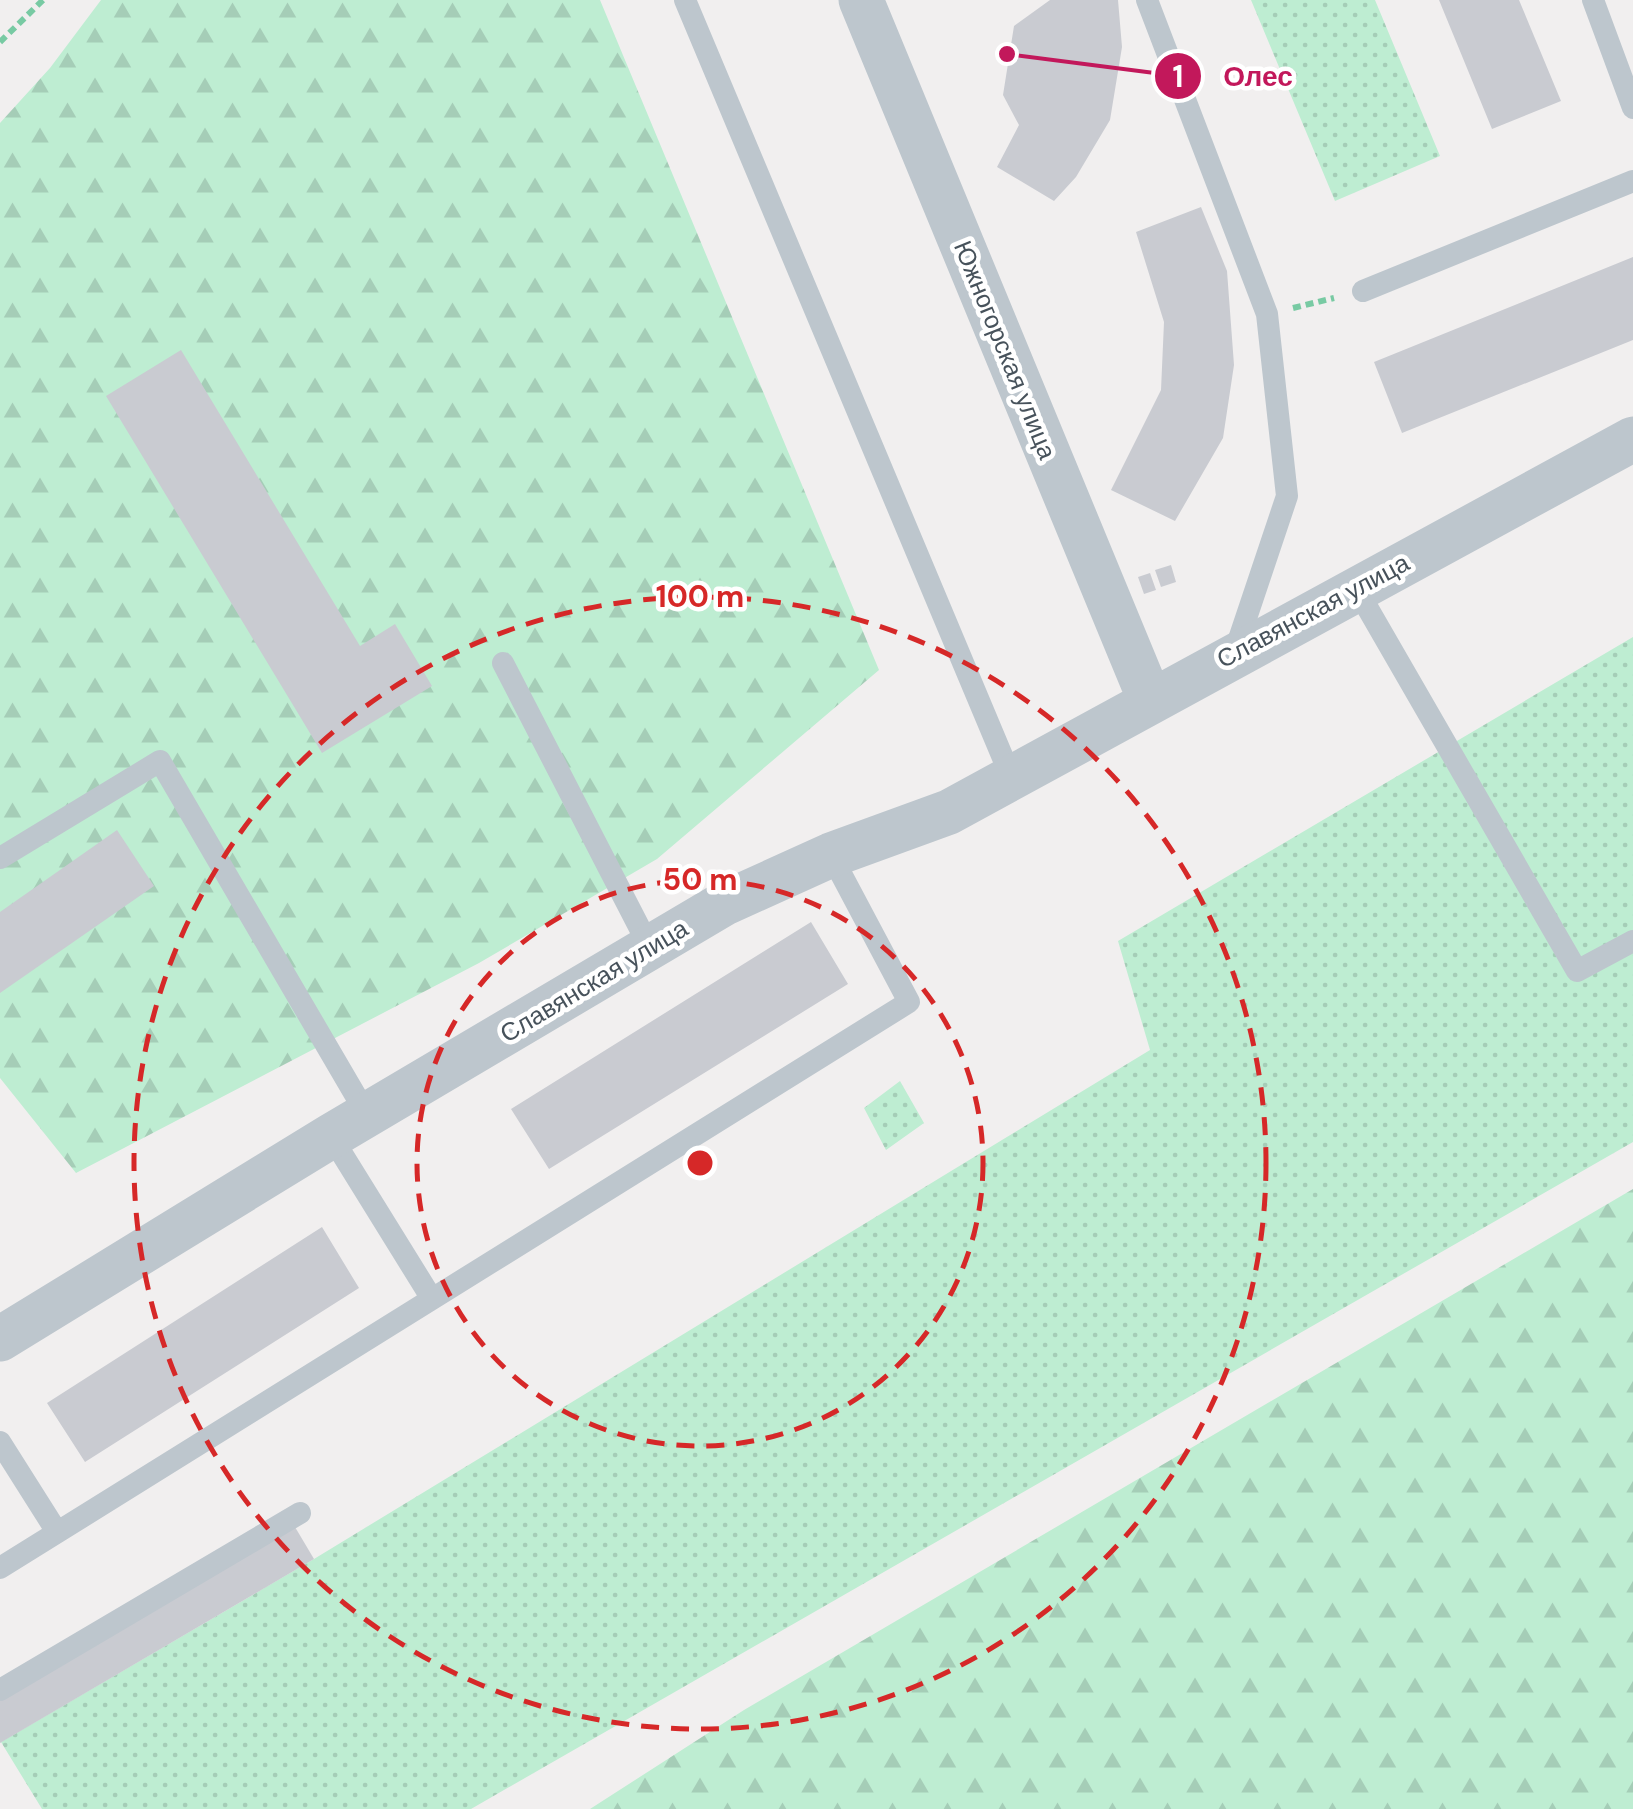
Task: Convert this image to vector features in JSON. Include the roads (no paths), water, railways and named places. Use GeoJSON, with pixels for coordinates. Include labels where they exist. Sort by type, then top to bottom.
{"type":"FeatureCollection","features":[{"type":"Feature","properties":{"kind":"street","name":"Южногорская улица"},"geometry":{"type":"LineString","coordinates":[[860,0],[1150,700]]}},
{"type":"Feature","properties":{"kind":"street","name":"Славянская улица"},"geometry":{"type":"LineString","coordinates":[[0,1340],[349,1125],[725,903],[831,855],[948,812],[1633,439]]}},
{"type":"Feature","properties":{"kind":"lane"},"geometry":{"type":"LineString","coordinates":[[685,0],[1011,777]]}},
{"type":"Feature","properties":{"kind":"lane"},"geometry":{"type":"LineString","coordinates":[[1148,0],[1268,314],[1287,496],[1234,654]]}},
{"type":"Feature","properties":{"kind":"lane"},"geometry":{"type":"LineString","coordinates":[[1593,0],[1633,108]]}},
{"type":"Feature","properties":{"kind":"lane"},"geometry":{"type":"LineString","coordinates":[[1362,291],[1633,181]]}},
{"type":"Feature","properties":{"kind":"lane"},"geometry":{"type":"LineString","coordinates":[[1356,588],[1577,971],[1633,941]]}},
{"type":"Feature","properties":{"kind":"lane"},"geometry":{"type":"LineString","coordinates":[[503,663],[650,948]]}},
{"type":"Feature","properties":{"kind":"lane"},"geometry":{"type":"LineString","coordinates":[[0,858],[160,761],[349,1125],[432,1299]]}},
{"type":"Feature","properties":{"kind":"lane"},"geometry":{"type":"LineString","coordinates":[[0,1568],[909,1002],[831,855]]}},
{"type":"Feature","properties":{"kind":"lane"},"geometry":{"type":"LineString","coordinates":[[0,1442],[57,1532]]}},
{"type":"Feature","properties":{"kind":"lane"},"geometry":{"type":"LineString","coordinates":[[0,1690],[300,1513]]}},
{"type":"Feature","properties":{"kind":"place","name":"Олес"},"geometry":{"type":"Point","coordinates":[1007,54]}}]}
